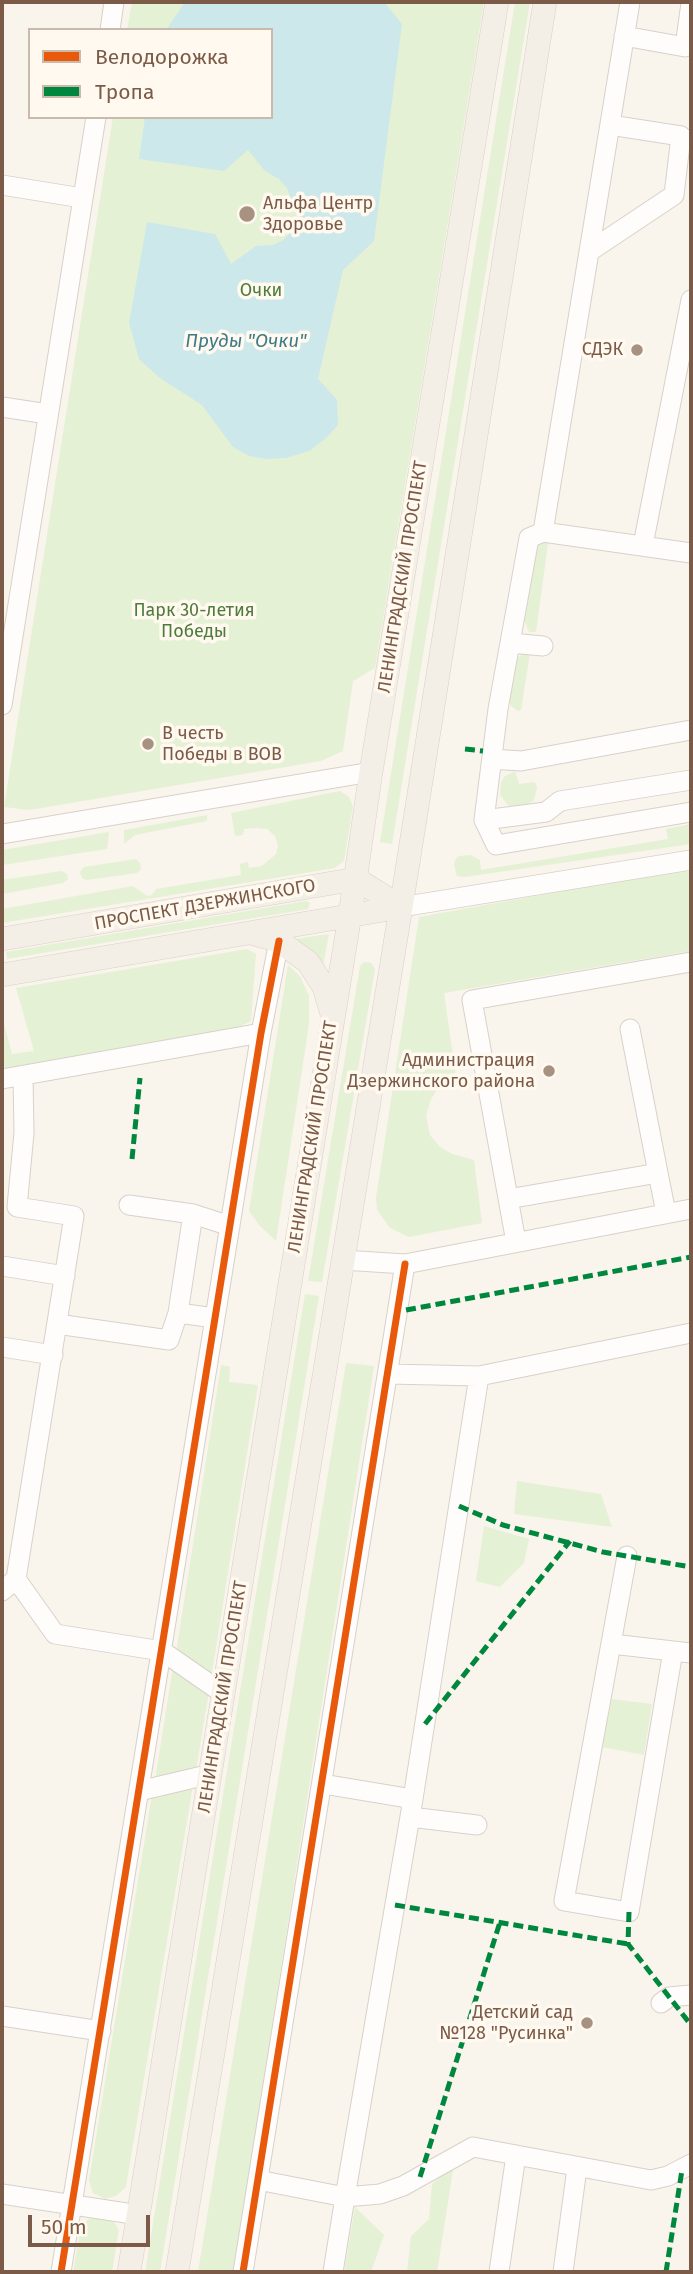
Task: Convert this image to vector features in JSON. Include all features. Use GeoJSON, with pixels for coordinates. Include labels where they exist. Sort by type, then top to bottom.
{"type":"FeatureCollection","features":[{"type":"Feature","properties":{"kind":"main road","name":"ЛЕНИНГРАДСКИЙ ПРОСПЕКТ"},"geometry":{"type":"LineString","coordinates":[[129,2272],[497,2]]}},
{"type":"Feature","properties":{"kind":"main road"},"geometry":{"type":"LineString","coordinates":[[177,2272],[401,907],[545,2]]}},
{"type":"Feature","properties":{"kind":"main road"},"geometry":{"type":"LineString","coordinates":[[356,879],[401,907]]}},
{"type":"Feature","properties":{"kind":"main road","name":"ПРОСПЕКТ ДЗЕРЖИНСКОГО"},"geometry":{"type":"LineString","coordinates":[[2,939],[356,879]]}},
{"type":"Feature","properties":{"kind":"main road","name":"ПРОСПЕКТ ДЗЕРЖИНСКОГО"},"geometry":{"type":"LineString","coordinates":[[2,975],[401,907]]}},
{"type":"Feature","properties":{"kind":"main road"},"geometry":{"type":"LineString","coordinates":[[250,933],[279,941],[308,962],[324,987],[332,1018]]}},
{"type":"Feature","properties":{"kind":"street"},"geometry":{"type":"LineString","coordinates":[[110,28],[114,2]]}},
{"type":"Feature","properties":{"kind":"street"},"geometry":{"type":"LineString","coordinates":[[543,532],[630,2]]}},
{"type":"Feature","properties":{"kind":"street"},"geometry":{"type":"LineString","coordinates":[[624,36],[688,49],[691,3]]}},
{"type":"Feature","properties":{"kind":"street"},"geometry":{"type":"LineString","coordinates":[[2,705],[96,119]]}},
{"type":"Feature","properties":{"kind":"street"},"geometry":{"type":"LineString","coordinates":[[590,251],[674,195],[682,135],[610,125]]}},
{"type":"Feature","properties":{"kind":"street"},"geometry":{"type":"LineString","coordinates":[[2,185],[82,198]]}},
{"type":"Feature","properties":{"kind":"street"},"geometry":{"type":"LineString","coordinates":[[643,545],[691,300]]}},
{"type":"Feature","properties":{"kind":"street"},"geometry":{"type":"LineString","coordinates":[[2,407],[47,414]]}},
{"type":"Feature","properties":{"kind":"street"},"geometry":{"type":"LineString","coordinates":[[691,553],[543,532],[529,538],[498,709],[484,820],[496,845],[691,811]]}},
{"type":"Feature","properties":{"kind":"street"},"geometry":{"type":"LineString","coordinates":[[510,643],[543,646]]}},
{"type":"Feature","properties":{"kind":"street"},"geometry":{"type":"LineString","coordinates":[[492,759],[521,761],[691,730]]}},
{"type":"Feature","properties":{"kind":"street"},"geometry":{"type":"LineString","coordinates":[[2,834],[371,772]]}},
{"type":"Feature","properties":{"kind":"street"},"geometry":{"type":"LineString","coordinates":[[484,820],[547,812],[560,801],[691,780]]}},
{"type":"Feature","properties":{"kind":"street","name":"ПРОСПЕКТ ДЗЕРЖИНСКОГО"},"geometry":{"type":"LineString","coordinates":[[401,907],[691,860]]}},
{"type":"Feature","properties":{"kind":"street"},"geometry":{"type":"LineString","coordinates":[[61,2272],[261,1033],[279,941]]}},
{"type":"Feature","properties":{"kind":"street"},"geometry":{"type":"LineString","coordinates":[[516,1242],[472,1000],[691,962]]}},
{"type":"Feature","properties":{"kind":"street"},"geometry":{"type":"LineString","coordinates":[[630,1029],[666,1213]]}},
{"type":"Feature","properties":{"kind":"street"},"geometry":{"type":"LineString","coordinates":[[2,1079],[261,1033]]}},
{"type":"Feature","properties":{"kind":"street"},"geometry":{"type":"LineString","coordinates":[[23,1076],[24,1133],[17,1208],[74,1216],[53,1355],[9,1585],[55,1634],[162,1651],[224,1694]]}},
{"type":"Feature","properties":{"kind":"street"},"geometry":{"type":"LineString","coordinates":[[508,1199],[658,1173]]}},
{"type":"Feature","properties":{"kind":"street"},"geometry":{"type":"LineString","coordinates":[[129,1205],[193,1214],[230,1226]]}},
{"type":"Feature","properties":{"kind":"street"},"geometry":{"type":"LineString","coordinates":[[343,1260],[405,1264],[691,1209]]}},
{"type":"Feature","properties":{"kind":"street"},"geometry":{"type":"LineString","coordinates":[[57,1324],[169,1339],[178,1313],[193,1214]]}},
{"type":"Feature","properties":{"kind":"street"},"geometry":{"type":"LineString","coordinates":[[243,2272],[405,1264]]}},
{"type":"Feature","properties":{"kind":"street"},"geometry":{"type":"LineString","coordinates":[[2,1266],[65,1276]]}},
{"type":"Feature","properties":{"kind":"street"},"geometry":{"type":"LineString","coordinates":[[178,1313],[215,1318]]}},
{"type":"Feature","properties":{"kind":"street"},"geometry":{"type":"LineString","coordinates":[[388,1374],[479,1376],[691,1333]]}},
{"type":"Feature","properties":{"kind":"street"},"geometry":{"type":"LineString","coordinates":[[2,1347],[53,1355]]}},
{"type":"Feature","properties":{"kind":"street"},"geometry":{"type":"LineString","coordinates":[[333,2272],[412,1807],[479,1376]]}},
{"type":"Feature","properties":{"kind":"street"},"geometry":{"type":"LineString","coordinates":[[612,1644],[682,1652],[629,1912],[565,1900],[627,1556]]}},
{"type":"Feature","properties":{"kind":"street"},"geometry":{"type":"LineString","coordinates":[[139,1791],[211,1774]]}},
{"type":"Feature","properties":{"kind":"street"},"geometry":{"type":"LineString","coordinates":[[323,1784],[477,1825]]}},
{"type":"Feature","properties":{"kind":"street"},"geometry":{"type":"LineString","coordinates":[[661,2003],[669,1997],[691,1995]]}},
{"type":"Feature","properties":{"kind":"street"},"geometry":{"type":"LineString","coordinates":[[2,2016],[101,2031]]}},
{"type":"Feature","properties":{"kind":"street"},"geometry":{"type":"LineString","coordinates":[[258,2180],[345,2197],[380,2194],[403,2186],[474,2147],[651,2180],[667,2176],[691,2164]]}},
{"type":"Feature","properties":{"kind":"street"},"geometry":{"type":"LineString","coordinates":[[499,2272],[516,2155]]}},
{"type":"Feature","properties":{"kind":"street"},"geometry":{"type":"LineString","coordinates":[[563,2272],[577,2168]]}},
{"type":"Feature","properties":{"kind":"street"},"geometry":{"type":"LineString","coordinates":[[2,2194],[139,2215]]}},
{"type":"Feature","properties":{"kind":"green space","name":"Очки"},"geometry":{"type":"Polygon","coordinates":[[[132,2],[484,2],[375,668],[353,681],[343,751],[321,761],[29,810],[4,807],[113,119],[273,119],[273,28],[127,28],[132,2]]]}},
{"type":"Feature","properties":{"kind":"green space"},"geometry":{"type":"Polygon","coordinates":[[[515,2],[530,2],[392,844],[380,842],[515,2]]]}},
{"type":"Feature","properties":{"kind":"green space"},"geometry":{"type":"Polygon","coordinates":[[[549,536],[536,632],[529,632],[523,617],[534,552],[541,540],[549,536]]]}},
{"type":"Feature","properties":{"kind":"green space"},"geometry":{"type":"Polygon","coordinates":[[[525,652],[530,653],[521,710],[518,711],[511,706],[509,699],[516,659],[525,652]]]}},
{"type":"Feature","properties":{"kind":"green space"},"geometry":{"type":"Polygon","coordinates":[[[515,771],[519,784],[535,782],[537,788],[534,800],[525,807],[513,808],[500,795],[504,777],[515,771]]]}},
{"type":"Feature","properties":{"kind":"green space"},"geometry":{"type":"Polygon","coordinates":[[[340,791],[349,797],[353,806],[344,861],[335,868],[2,923],[2,909],[133,886],[147,896],[152,895],[156,889],[241,875],[240,864],[248,862],[249,868],[262,866],[276,854],[278,846],[275,836],[267,829],[244,829],[243,835],[235,836],[231,813],[340,791]]]}},
{"type":"Feature","properties":{"kind":"green space"},"geometry":{"type":"Polygon","coordinates":[[[207,815],[207,821],[135,835],[124,844],[124,830],[207,815]]]}},
{"type":"Feature","properties":{"kind":"green space"},"geometry":{"type":"Polygon","coordinates":[[[691,824],[691,844],[465,877],[457,876],[454,865],[459,856],[471,855],[480,860],[481,870],[668,839],[666,829],[691,824]]]}},
{"type":"Feature","properties":{"kind":"green space"},"geometry":{"type":"Polygon","coordinates":[[[109,832],[107,849],[2,865],[2,850],[109,832]]]}},
{"type":"Feature","properties":{"kind":"green space"},"geometry":{"type":"Polygon","coordinates":[[[136,859],[141,869],[137,873],[87,880],[82,878],[80,872],[84,867],[136,859]]]}},
{"type":"Feature","properties":{"kind":"green space"},"geometry":{"type":"Polygon","coordinates":[[[679,870],[691,872],[691,951],[444,993],[456,1076],[439,1087],[431,1099],[426,1116],[430,1135],[440,1147],[452,1154],[474,1160],[482,1223],[409,1237],[390,1228],[377,1210],[376,1198],[419,917],[679,870]]]}},
{"type":"Feature","properties":{"kind":"green space"},"geometry":{"type":"Polygon","coordinates":[[[62,871],[67,874],[68,879],[63,883],[2,894],[2,880],[62,871]]]}},
{"type":"Feature","properties":{"kind":"green space"},"geometry":{"type":"Polygon","coordinates":[[[306,901],[310,903],[308,909],[7,959],[6,952],[306,901]]]}},
{"type":"Feature","properties":{"kind":"green space"},"geometry":{"type":"Polygon","coordinates":[[[329,934],[322,972],[295,939],[329,934]]]}},
{"type":"Feature","properties":{"kind":"green space"},"geometry":{"type":"Polygon","coordinates":[[[247,949],[256,954],[251,1021],[239,1027],[2,1069],[2,1016],[12,1054],[34,1051],[16,988],[247,949]]]}},
{"type":"Feature","properties":{"kind":"green space"},"geometry":{"type":"Polygon","coordinates":[[[364,962],[371,963],[375,969],[322,1282],[308,1281],[360,966],[364,962]]]}},
{"type":"Feature","properties":{"kind":"green space"},"geometry":{"type":"Polygon","coordinates":[[[288,965],[300,976],[309,996],[309,1024],[276,1241],[249,1211],[288,965]]]}},
{"type":"Feature","properties":{"kind":"green space"},"geometry":{"type":"Polygon","coordinates":[[[305,1294],[319,1296],[160,2272],[145,2272],[305,1294]]]}},
{"type":"Feature","properties":{"kind":"green space"},"geometry":{"type":"Polygon","coordinates":[[[346,1363],[374,1366],[234,2272],[198,2272],[346,1363]]]}},
{"type":"Feature","properties":{"kind":"green space"},"geometry":{"type":"Polygon","coordinates":[[[221,1365],[230,1367],[229,1382],[258,1385],[211,1679],[176,1653],[221,1365]]]}},
{"type":"Feature","properties":{"kind":"green space"},"geometry":{"type":"Polygon","coordinates":[[[517,1481],[601,1494],[612,1527],[514,1514],[517,1481]]]}},
{"type":"Feature","properties":{"kind":"green space"},"geometry":{"type":"Polygon","coordinates":[[[484,1526],[529,1539],[524,1563],[500,1587],[476,1581],[484,1526]]]}},
{"type":"Feature","properties":{"kind":"green space"},"geometry":{"type":"Polygon","coordinates":[[[173,1667],[209,1692],[196,1770],[155,1780],[173,1667]]]}},
{"type":"Feature","properties":{"kind":"green space"},"geometry":{"type":"Polygon","coordinates":[[[612,1699],[652,1704],[644,1755],[602,1747],[612,1699]]]}},
{"type":"Feature","properties":{"kind":"green space"},"geometry":{"type":"Polygon","coordinates":[[[193,1785],[126,2187],[116,2196],[105,2199],[93,2193],[89,2180],[152,1795],[193,1785]]]}},
{"type":"Feature","properties":{"kind":"green space"},"geometry":{"type":"Polygon","coordinates":[[[454,2164],[437,2272],[407,2272],[411,2236],[429,2219],[432,2184],[454,2164]]]}},
{"type":"Feature","properties":{"kind":"green space"},"geometry":{"type":"Polygon","coordinates":[[[355,2207],[384,2235],[371,2272],[344,2272],[355,2207]]]}},
{"type":"Feature","properties":{"kind":"green space"},"geometry":{"type":"Polygon","coordinates":[[[103,2214],[114,2222],[119,2230],[112,2272],[73,2272],[81,2226],[90,2218],[103,2214]]]}},
{"type":"Feature","properties":{"kind":"water","name":"Пруды \"Очки\""},"geometry":{"type":"Polygon","coordinates":[[[185,2],[384,2],[402,24],[374,241],[343,270],[318,379],[337,400],[338,425],[309,451],[286,458],[249,456],[233,447],[202,405],[160,378],[139,359],[129,323],[147,222],[215,234],[231,264],[256,246],[273,245],[283,240],[293,230],[298,217],[287,188],[279,179],[265,171],[248,150],[224,171],[139,159],[145,119],[273,119],[273,28],[167,28],[185,2]]]}},
{"type":"Feature","properties":{"kind":"marked path"},"geometry":{"type":"LineString","coordinates":[[465,749],[483,751]]}},
{"type":"Feature","properties":{"kind":"marked path"},"geometry":{"type":"LineString","coordinates":[[132,1159],[140,1078]]}},
{"type":"Feature","properties":{"kind":"marked path"},"geometry":{"type":"LineString","coordinates":[[406,1310],[691,1257]]}},
{"type":"Feature","properties":{"kind":"marked path"},"geometry":{"type":"LineString","coordinates":[[459,1506],[503,1525],[603,1552],[691,1567]]}},
{"type":"Feature","properties":{"kind":"marked path"},"geometry":{"type":"LineString","coordinates":[[425,1724],[570,1541]]}},
{"type":"Feature","properties":{"kind":"marked path"},"geometry":{"type":"LineString","coordinates":[[395,1905],[628,1944]]}},
{"type":"Feature","properties":{"kind":"marked path"},"geometry":{"type":"LineString","coordinates":[[629,1912],[628,1944],[691,2025]]}},
{"type":"Feature","properties":{"kind":"marked path"},"geometry":{"type":"LineString","coordinates":[[420,2177],[500,1922]]}},
{"type":"Feature","properties":{"kind":"marked path"},"geometry":{"type":"LineString","coordinates":[[666,2272],[682,2170]]}},
{"type":"Feature","properties":{"kind":"cycle path"},"geometry":{"type":"LineString","coordinates":[[61,2272],[261,1033],[279,941]]}},
{"type":"Feature","properties":{"kind":"cycle path"},"geometry":{"type":"LineString","coordinates":[[243,2272],[405,1264]]}},
{"type":"Feature","properties":{"kind":"place","name":"Альфа Центр Здоровье"},"geometry":{"type":"Point","coordinates":[247,214]}},
{"type":"Feature","properties":{"kind":"place","name":"СДЭК"},"geometry":{"type":"Point","coordinates":[637,350]}},
{"type":"Feature","properties":{"kind":"place","name":"В честь Победы в ВОВ"},"geometry":{"type":"Point","coordinates":[148,744]}},
{"type":"Feature","properties":{"kind":"place","name":"Администрация Дзержинского района"},"geometry":{"type":"Point","coordinates":[549,1071]}},
{"type":"Feature","properties":{"kind":"place","name":"Детский сад №128 \"Русинка\""},"geometry":{"type":"Point","coordinates":[587,2023]}},
{"type":"Feature","properties":{"kind":"park label","name":"Парк 30-летия Победы"},"geometry":{"type":"Point","coordinates":[194,621]}}]}
